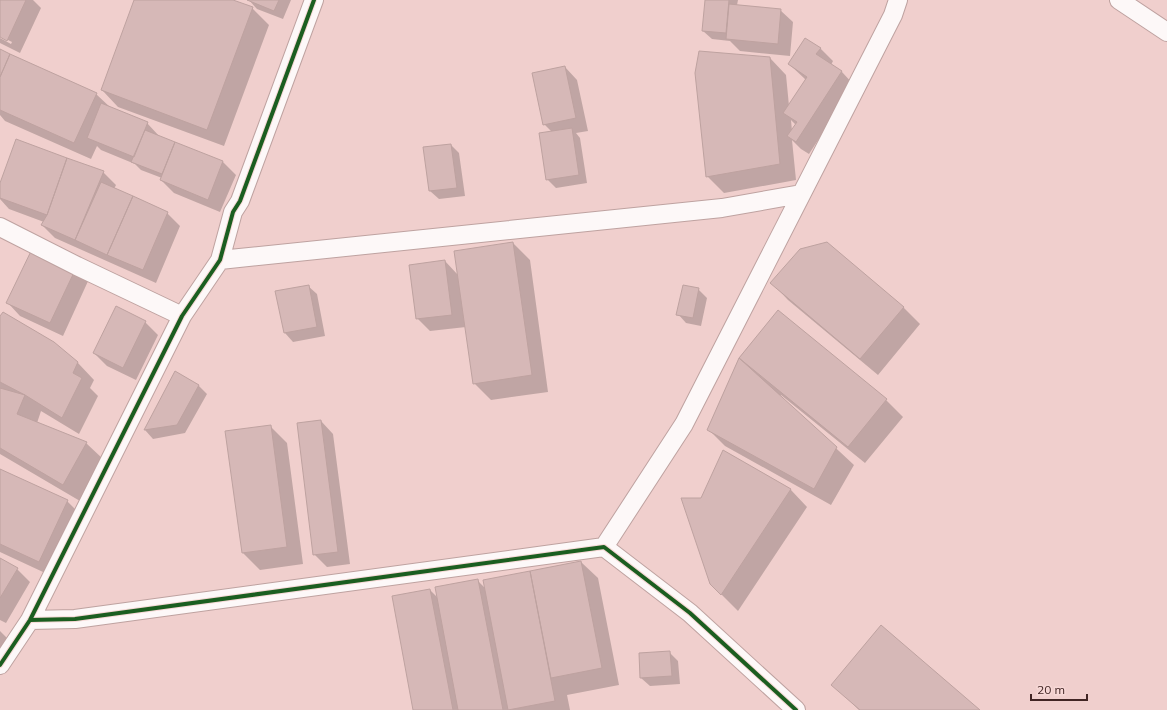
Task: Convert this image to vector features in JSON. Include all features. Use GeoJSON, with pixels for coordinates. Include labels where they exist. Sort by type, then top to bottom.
{"type":"FeatureCollection","features":[{"type":"Feature","properties":{"kind":"street"},"geometry":{"type":"LineString","coordinates":[[0,665],[30,620],[182,316],[220,260],[233,212],[240,201],[314,0]]}},
{"type":"Feature","properties":{"kind":"street"},"geometry":{"type":"LineString","coordinates":[[604,547],[684,424],[892,15],[898,0]]}},
{"type":"Feature","properties":{"kind":"street"},"geometry":{"type":"LineString","coordinates":[[1119,0],[1167,32]]}},
{"type":"Feature","properties":{"kind":"street"},"geometry":{"type":"LineString","coordinates":[[220,260],[722,208],[801,194]]}},
{"type":"Feature","properties":{"kind":"street"},"geometry":{"type":"LineString","coordinates":[[0,227],[77,266],[182,316]]}},
{"type":"Feature","properties":{"kind":"street"},"geometry":{"type":"LineString","coordinates":[[30,620],[74,619],[604,547],[690,613],[796,710]]}},
{"type":"Feature","properties":{"kind":"building"},"geometry":{"type":"Polygon","coordinates":[[[0,0],[26,0],[7,41],[0,37],[0,0]]]}},
{"type":"Feature","properties":{"kind":"building"},"geometry":{"type":"Polygon","coordinates":[[[134,0],[233,0],[253,7],[207,130],[101,90],[134,0]]]}},
{"type":"Feature","properties":{"kind":"building"},"geometry":{"type":"Polygon","coordinates":[[[247,0],[279,0],[274,11],[247,0]]]}},
{"type":"Feature","properties":{"kind":"building"},"geometry":{"type":"Polygon","coordinates":[[[705,0],[729,0],[726,33],[702,31],[705,0]]]}},
{"type":"Feature","properties":{"kind":"building"},"geometry":{"type":"Polygon","coordinates":[[[729,4],[781,9],[778,44],[726,39],[729,4]]]}},
{"type":"Feature","properties":{"kind":"building"},"geometry":{"type":"Polygon","coordinates":[[[805,38],[821,48],[816,54],[842,71],[796,142],[787,136],[797,122],[783,113],[807,77],[788,64],[805,38]]]}},
{"type":"Feature","properties":{"kind":"building"},"geometry":{"type":"Polygon","coordinates":[[[0,49],[10,54],[0,77],[0,49]]]}},
{"type":"Feature","properties":{"kind":"building"},"geometry":{"type":"Polygon","coordinates":[[[699,51],[770,57],[780,164],[706,177],[695,73],[699,51]]]}},
{"type":"Feature","properties":{"kind":"building"},"geometry":{"type":"Polygon","coordinates":[[[10,54],[97,93],[74,143],[0,110],[0,77],[10,54]]]}},
{"type":"Feature","properties":{"kind":"building"},"geometry":{"type":"Polygon","coordinates":[[[565,66],[576,118],[543,125],[532,73],[565,66]]]}},
{"type":"Feature","properties":{"kind":"building"},"geometry":{"type":"Polygon","coordinates":[[[101,103],[148,122],[134,157],[87,138],[101,103]]]}},
{"type":"Feature","properties":{"kind":"building"},"geometry":{"type":"Polygon","coordinates":[[[572,128],[579,175],[546,180],[539,133],[572,128]]]}},
{"type":"Feature","properties":{"kind":"building"},"geometry":{"type":"Polygon","coordinates":[[[145,130],[175,142],[162,174],[131,162],[145,130]]]}},
{"type":"Feature","properties":{"kind":"building"},"geometry":{"type":"Polygon","coordinates":[[[16,139],[67,158],[47,215],[0,198],[0,183],[16,139]]]}},
{"type":"Feature","properties":{"kind":"building"},"geometry":{"type":"Polygon","coordinates":[[[175,142],[223,161],[208,200],[160,180],[175,142]]]}},
{"type":"Feature","properties":{"kind":"building"},"geometry":{"type":"Polygon","coordinates":[[[451,144],[457,188],[429,191],[423,147],[451,144]]]}},
{"type":"Feature","properties":{"kind":"building"},"geometry":{"type":"Polygon","coordinates":[[[67,158],[104,171],[75,240],[41,225],[47,215],[67,158]]]}},
{"type":"Feature","properties":{"kind":"building"},"geometry":{"type":"Polygon","coordinates":[[[101,182],[133,196],[107,255],[75,240],[101,182]]]}},
{"type":"Feature","properties":{"kind":"building"},"geometry":{"type":"Polygon","coordinates":[[[133,196],[168,212],[143,270],[107,255],[133,196]]]}},
{"type":"Feature","properties":{"kind":"building"},"geometry":{"type":"Polygon","coordinates":[[[513,242],[532,375],[473,384],[454,251],[513,242]]]}},
{"type":"Feature","properties":{"kind":"building"},"geometry":{"type":"Polygon","coordinates":[[[827,242],[904,307],[860,359],[770,283],[800,249],[827,242]]]}},
{"type":"Feature","properties":{"kind":"building"},"geometry":{"type":"Polygon","coordinates":[[[34,245],[77,266],[50,323],[6,303],[34,245]]]}},
{"type":"Feature","properties":{"kind":"building"},"geometry":{"type":"Polygon","coordinates":[[[445,260],[452,315],[416,319],[409,265],[445,260]]]}},
{"type":"Feature","properties":{"kind":"building"},"geometry":{"type":"Polygon","coordinates":[[[309,285],[317,327],[284,333],[275,291],[309,285]]]}},
{"type":"Feature","properties":{"kind":"building"},"geometry":{"type":"Polygon","coordinates":[[[683,285],[699,288],[693,318],[676,315],[683,285]]]}},
{"type":"Feature","properties":{"kind":"building"},"geometry":{"type":"Polygon","coordinates":[[[116,306],[146,321],[123,368],[93,353],[116,306]]]}},
{"type":"Feature","properties":{"kind":"building"},"geometry":{"type":"Polygon","coordinates":[[[778,310],[887,399],[848,447],[739,358],[778,310]]]}},
{"type":"Feature","properties":{"kind":"building"},"geometry":{"type":"Polygon","coordinates":[[[3,312],[54,342],[78,362],[73,373],[82,378],[62,418],[25,395],[0,382],[0,316],[3,312]]]}},
{"type":"Feature","properties":{"kind":"building"},"geometry":{"type":"Polygon","coordinates":[[[739,358],[837,447],[814,489],[707,430],[739,358]]]}},
{"type":"Feature","properties":{"kind":"building"},"geometry":{"type":"Polygon","coordinates":[[[175,371],[199,385],[177,425],[144,430],[175,371]]]}},
{"type":"Feature","properties":{"kind":"building"},"geometry":{"type":"Polygon","coordinates":[[[0,388],[25,395],[17,414],[87,442],[63,485],[0,448],[0,388]]]}},
{"type":"Feature","properties":{"kind":"building"},"geometry":{"type":"Polygon","coordinates":[[[321,420],[338,552],[313,555],[297,423],[321,420]]]}},
{"type":"Feature","properties":{"kind":"building"},"geometry":{"type":"Polygon","coordinates":[[[271,425],[287,547],[242,553],[225,431],[271,425]]]}},
{"type":"Feature","properties":{"kind":"building"},"geometry":{"type":"Polygon","coordinates":[[[723,450],[791,489],[721,595],[710,584],[681,498],[701,498],[723,450]]]}},
{"type":"Feature","properties":{"kind":"building"},"geometry":{"type":"Polygon","coordinates":[[[0,469],[68,500],[39,562],[0,544],[0,469]]]}},
{"type":"Feature","properties":{"kind":"building"},"geometry":{"type":"Polygon","coordinates":[[[0,558],[18,568],[0,598],[0,558]]]}},
{"type":"Feature","properties":{"kind":"building"},"geometry":{"type":"Polygon","coordinates":[[[581,561],[602,668],[551,678],[530,571],[581,561]]]}},
{"type":"Feature","properties":{"kind":"building"},"geometry":{"type":"Polygon","coordinates":[[[530,571],[555,701],[508,710],[483,580],[530,571]]]}},
{"type":"Feature","properties":{"kind":"building"},"geometry":{"type":"Polygon","coordinates":[[[478,579],[503,710],[458,710],[435,587],[478,579]]]}},
{"type":"Feature","properties":{"kind":"building"},"geometry":{"type":"Polygon","coordinates":[[[430,589],[453,710],[413,710],[392,596],[430,589]]]}},
{"type":"Feature","properties":{"kind":"building"},"geometry":{"type":"Polygon","coordinates":[[[881,625],[980,710],[860,710],[831,685],[881,625]]]}},
{"type":"Feature","properties":{"kind":"building"},"geometry":{"type":"Polygon","coordinates":[[[670,651],[672,676],[640,678],[639,653],[670,651]]]}},
{"type":"Feature","properties":{"kind":"cycle path"},"geometry":{"type":"LineString","coordinates":[[0,665],[30,620],[182,316],[220,260],[233,212],[240,201],[314,0]]}},
{"type":"Feature","properties":{"kind":"cycle path"},"geometry":{"type":"LineString","coordinates":[[30,620],[75,619],[604,547],[690,613],[796,710]]}}]}
